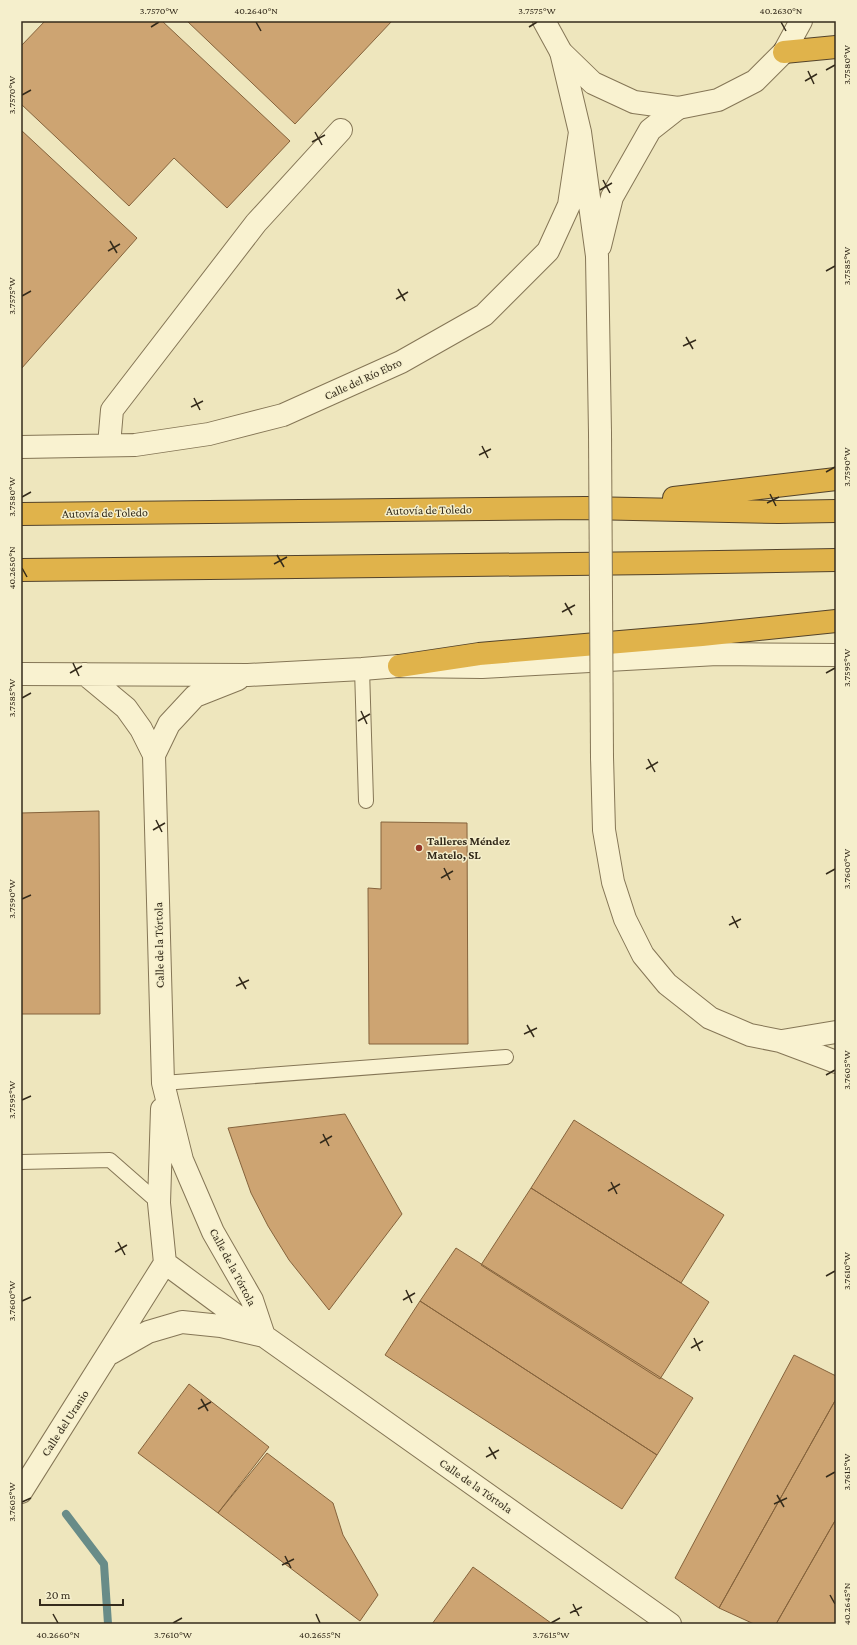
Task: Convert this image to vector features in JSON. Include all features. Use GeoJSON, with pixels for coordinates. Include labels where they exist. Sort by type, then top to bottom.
{"type":"FeatureCollection","features":[{"type":"Feature","properties":{"kind":"highway"},"geometry":{"type":"LineString","coordinates":[[784,52],[836,47]]}},
{"type":"Feature","properties":{"kind":"highway"},"geometry":{"type":"LineString","coordinates":[[586,508],[836,479]]}},
{"type":"Feature","properties":{"kind":"highway","name":"Autovía de Toledo"},"geometry":{"type":"LineString","coordinates":[[21,514],[586,508],[779,512],[836,511]]}},
{"type":"Feature","properties":{"kind":"highway"},"geometry":{"type":"LineString","coordinates":[[21,570],[633,564],[836,560]]}},
{"type":"Feature","properties":{"kind":"highway"},"geometry":{"type":"LineString","coordinates":[[399,666],[479,654],[702,635],[836,621]]}},
{"type":"Feature","properties":{"kind":"street"},"geometry":{"type":"LineString","coordinates":[[544,21],[561,52],[580,132],[597,256],[600,433],[602,757],[604,830],[613,882],[625,919],[644,955],[667,984],[710,1018],[750,1035],[780,1041],[836,1062]]}},
{"type":"Feature","properties":{"kind":"street"},"geometry":{"type":"LineString","coordinates":[[561,52],[593,83],[634,102],[678,108],[718,100],[755,81],[784,52],[801,21]]}},
{"type":"Feature","properties":{"kind":"street"},"geometry":{"type":"LineString","coordinates":[[597,256],[612,197],[650,130],[678,108]]}},
{"type":"Feature","properties":{"kind":"street"},"geometry":{"type":"LineString","coordinates":[[109,445],[112,410],[256,223],[341,130]]}},
{"type":"Feature","properties":{"kind":"street","name":"Calle del Río Ebro"},"geometry":{"type":"LineString","coordinates":[[21,447],[135,445],[209,434],[283,415],[401,362],[484,315],[548,251],[569,205],[580,132]]}},
{"type":"Feature","properties":{"kind":"street"},"geometry":{"type":"LineString","coordinates":[[21,674],[248,675],[362,670],[399,666],[482,667],[717,654],[836,655]]}},
{"type":"Feature","properties":{"kind":"street","name":"Calle de la Tórtola"},"geometry":{"type":"LineString","coordinates":[[85,674],[126,708],[141,729],[154,755],[163,1083],[182,1160],[213,1232],[252,1300],[264,1336],[670,1624]]}},
{"type":"Feature","properties":{"kind":"street","name":"Calle de la Tórtola"},"geometry":{"type":"LineString","coordinates":[[154,755],[169,724],[195,696],[248,675]]}},
{"type":"Feature","properties":{"kind":"street"},"geometry":{"type":"LineString","coordinates":[[780,1041],[836,1032]]}},
{"type":"Feature","properties":{"kind":"street"},"geometry":{"type":"LineString","coordinates":[[163,1083],[159,1203],[165,1263],[264,1336]]}},
{"type":"Feature","properties":{"kind":"street","name":"Calle del Uranio"},"geometry":{"type":"LineString","coordinates":[[21,1492],[109,1355],[165,1263]]}},
{"type":"Feature","properties":{"kind":"street"},"geometry":{"type":"LineString","coordinates":[[109,1355],[148,1332],[182,1322],[221,1326],[264,1336]]}},
{"type":"Feature","properties":{"kind":"lane"},"geometry":{"type":"LineString","coordinates":[[362,670],[366,801]]}},
{"type":"Feature","properties":{"kind":"lane"},"geometry":{"type":"LineString","coordinates":[[163,1083],[506,1057]]}},
{"type":"Feature","properties":{"kind":"lane"},"geometry":{"type":"LineString","coordinates":[[21,1162],[110,1160],[159,1203]]}},
{"type":"Feature","properties":{"kind":"building"},"geometry":{"type":"Polygon","coordinates":[[[45,21],[162,21],[290,141],[227,208],[174,158],[129,206],[21,104],[21,46],[45,21]]]}},
{"type":"Feature","properties":{"kind":"building"},"geometry":{"type":"Polygon","coordinates":[[[187,21],[392,21],[295,124],[187,21]]]}},
{"type":"Feature","properties":{"kind":"building"},"geometry":{"type":"Polygon","coordinates":[[[21,130],[137,238],[21,369],[21,130]]]}},
{"type":"Feature","properties":{"kind":"building"},"geometry":{"type":"Polygon","coordinates":[[[99,811],[100,1014],[21,1014],[21,813],[99,811]]]}},
{"type":"Feature","properties":{"kind":"building"},"geometry":{"type":"Polygon","coordinates":[[[381,822],[467,823],[468,1044],[369,1044],[368,888],[381,889],[381,822]]]}},
{"type":"Feature","properties":{"kind":"building"},"geometry":{"type":"Polygon","coordinates":[[[345,1114],[402,1214],[329,1310],[289,1260],[268,1226],[251,1193],[228,1128],[345,1114]]]}},
{"type":"Feature","properties":{"kind":"building"},"geometry":{"type":"Polygon","coordinates":[[[574,1120],[724,1215],[681,1283],[531,1188],[574,1120]]]}},
{"type":"Feature","properties":{"kind":"building"},"geometry":{"type":"Polygon","coordinates":[[[531,1188],[709,1302],[660,1379],[481,1265],[531,1188]]]}},
{"type":"Feature","properties":{"kind":"building"},"geometry":{"type":"Polygon","coordinates":[[[456,1248],[693,1398],[657,1455],[420,1301],[456,1248]]]}},
{"type":"Feature","properties":{"kind":"building"},"geometry":{"type":"Polygon","coordinates":[[[420,1301],[657,1455],[622,1509],[385,1355],[420,1301]]]}},
{"type":"Feature","properties":{"kind":"building"},"geometry":{"type":"Polygon","coordinates":[[[794,1355],[836,1376],[836,1399],[719,1608],[675,1578],[794,1355]]]}},
{"type":"Feature","properties":{"kind":"building"},"geometry":{"type":"Polygon","coordinates":[[[189,1384],[269,1447],[218,1513],[138,1453],[189,1384]]]}},
{"type":"Feature","properties":{"kind":"building"},"geometry":{"type":"Polygon","coordinates":[[[836,1399],[836,1519],[776,1624],[754,1624],[719,1608],[836,1399]]]}},
{"type":"Feature","properties":{"kind":"building"},"geometry":{"type":"Polygon","coordinates":[[[267,1453],[333,1503],[343,1535],[378,1595],[360,1621],[218,1513],[267,1453]]]}},
{"type":"Feature","properties":{"kind":"building"},"geometry":{"type":"Polygon","coordinates":[[[836,1519],[836,1624],[776,1624],[836,1519]]]}},
{"type":"Feature","properties":{"kind":"building"},"geometry":{"type":"Polygon","coordinates":[[[473,1567],[551,1623],[432,1624],[473,1567]]]}},
{"type":"Feature","properties":{"kind":"waterway"},"geometry":{"type":"LineString","coordinates":[[66,1514],[104,1564],[108,1624]]}},
{"type":"Feature","properties":{"kind":"place","name":"Talleres Méndez Matelo, SL"},"geometry":{"type":"Point","coordinates":[419,848]}}]}
